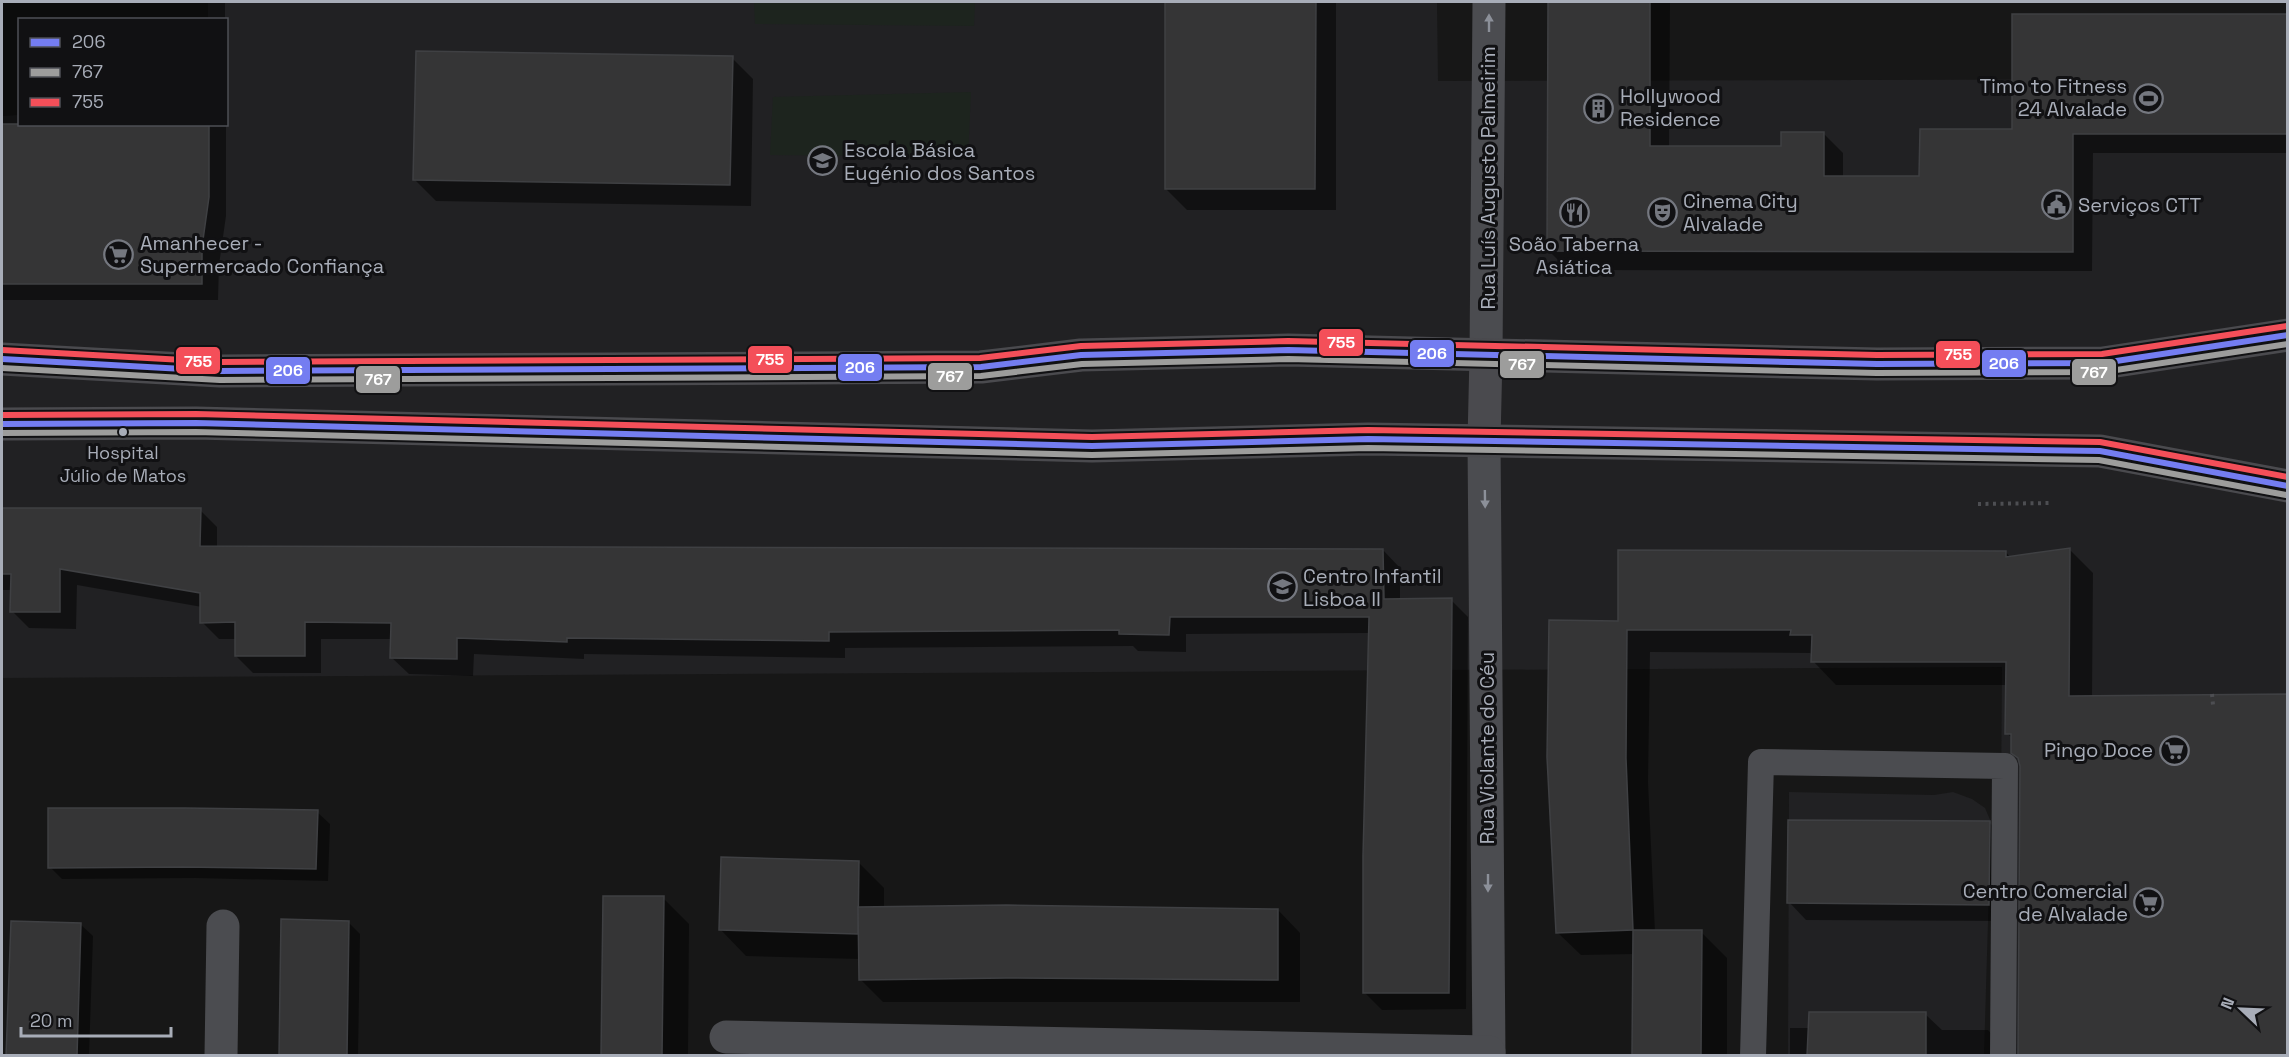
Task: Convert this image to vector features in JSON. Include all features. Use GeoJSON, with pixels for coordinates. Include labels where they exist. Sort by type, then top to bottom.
{"type":"FeatureCollection","features":[{"type":"Feature","properties":{"kind":"main road"},"geometry":{"type":"LineString","coordinates":[[2,359],[220,371],[981,368],[1081,355],[1288,350],[1877,364],[2103,363],[2288,335]]}},
{"type":"Feature","properties":{"kind":"main road"},"geometry":{"type":"LineString","coordinates":[[1484,441],[1486,355]]}},
{"type":"Feature","properties":{"kind":"main road"},"geometry":{"type":"LineString","coordinates":[[2,424],[196,423],[1092,446],[1368,439],[2100,452],[2288,486]]}},
{"type":"Feature","properties":{"kind":"street","name":"Rua Luís Augusto Palmeirim"},"geometry":{"type":"LineString","coordinates":[[1486,355],[1489,2]]}},
{"type":"Feature","properties":{"kind":"street","name":"Rua Violante do Céu"},"geometry":{"type":"LineString","coordinates":[[1484,441],[1489,1054]]}},
{"type":"Feature","properties":{"kind":"street"},"geometry":{"type":"LineString","coordinates":[[221,1056],[223,926]]}},
{"type":"Feature","properties":{"kind":"street"},"geometry":{"type":"LineString","coordinates":[[726,1037],[1489,1054]]}},
{"type":"Feature","properties":{"kind":"lane"},"geometry":{"type":"LineString","coordinates":[[1753,1056],[1761,762],[2005,766],[2003,1056]]}},
{"type":"Feature","properties":{"kind":"path"},"geometry":{"type":"LineString","coordinates":[[1978,504],[2051,503]]}},
{"type":"Feature","properties":{"kind":"path"},"geometry":{"type":"LineString","coordinates":[[2212,694],[2213,705]]}},
{"type":"Feature","properties":{"kind":"shaded area"},"geometry":{"type":"Polygon","coordinates":[[[208,2],[1437,2],[1438,81],[2287,79],[2287,1055],[1999,1055],[2002,667],[2,678],[2,116],[18,115],[18,126],[228,126],[228,18],[208,18],[208,2]]]}},
{"type":"Feature","properties":{"kind":"shaded area"},"geometry":{"type":"Polygon","coordinates":[[[754,2],[975,2],[974,26],[755,24],[754,2]]]}},
{"type":"Feature","properties":{"kind":"shaded area"},"geometry":{"type":"Polygon","coordinates":[[[971,92],[968,157],[770,155],[773,97],[971,92]]]}},
{"type":"Feature","properties":{"kind":"shaded area"},"geometry":{"type":"Polygon","coordinates":[[[1789,792],[1934,795],[1953,792],[1972,799],[1985,808],[1991,822],[1984,1055],[1788,1056],[1789,792]]]}},
{"type":"Feature","properties":{"kind":"building"},"geometry":{"type":"Polygon","coordinates":[[[1165,2],[1316,2],[1315,189],[1165,189],[1165,2]]]}},
{"type":"Feature","properties":{"kind":"building"},"geometry":{"type":"Polygon","coordinates":[[[1548,2],[1650,2],[1650,146],[1781,146],[1781,132],[1824,132],[1824,176],[1919,176],[1920,129],[2012,129],[2012,14],[2288,14],[2288,134],[2073,134],[2073,252],[1547,251],[1548,2]]]}},
{"type":"Feature","properties":{"kind":"building"},"geometry":{"type":"Polygon","coordinates":[[[416,51],[733,56],[730,185],[413,180],[416,51]]]}},
{"type":"Feature","properties":{"kind":"building"},"geometry":{"type":"Polygon","coordinates":[[[2,124],[18,124],[18,126],[209,126],[209,197],[202,247],[202,284],[2,284],[2,124]]]}},
{"type":"Feature","properties":{"kind":"building"},"geometry":{"type":"Polygon","coordinates":[[[2,508],[201,508],[200,546],[1383,549],[1384,599],[1452,598],[1449,993],[1363,993],[1363,856],[1369,617],[1170,617],[1169,635],[1119,634],[1119,630],[829,632],[829,641],[567,638],[567,642],[457,638],[457,659],[390,658],[391,623],[305,622],[305,656],[235,656],[235,622],[200,623],[200,593],[60,569],[60,612],[10,612],[11,574],[2,574],[2,508]]]}},
{"type":"Feature","properties":{"kind":"building"},"geometry":{"type":"Polygon","coordinates":[[[2070,548],[2069,696],[2288,694],[2288,1056],[2018,1056],[2020,766],[2018,758],[2011,753],[2011,734],[2005,734],[2006,662],[1811,662],[1812,635],[1790,635],[1791,630],[1627,630],[1626,758],[1633,930],[1556,933],[1547,757],[1549,620],[1618,621],[1618,550],[2006,551],[2006,557],[2070,548]]]}},
{"type":"Feature","properties":{"kind":"building"},"geometry":{"type":"Polygon","coordinates":[[[48,808],[318,810],[316,869],[48,868],[48,808]]]}},
{"type":"Feature","properties":{"kind":"building"},"geometry":{"type":"Polygon","coordinates":[[[1788,820],[1990,821],[1989,905],[1787,903],[1788,820]]]}},
{"type":"Feature","properties":{"kind":"building"},"geometry":{"type":"Polygon","coordinates":[[[721,857],[859,861],[858,934],[719,930],[721,857]]]}},
{"type":"Feature","properties":{"kind":"building"},"geometry":{"type":"Polygon","coordinates":[[[603,896],[664,896],[662,1056],[601,1056],[603,896]]]}},
{"type":"Feature","properties":{"kind":"building"},"geometry":{"type":"Polygon","coordinates":[[[1007,905],[1278,909],[1278,980],[1007,978],[859,980],[858,907],[1007,905]]]}},
{"type":"Feature","properties":{"kind":"building"},"geometry":{"type":"Polygon","coordinates":[[[281,919],[349,921],[347,1056],[279,1056],[281,919]]]}},
{"type":"Feature","properties":{"kind":"building"},"geometry":{"type":"Polygon","coordinates":[[[11,921],[81,923],[77,1056],[6,1056],[11,921]]]}},
{"type":"Feature","properties":{"kind":"building"},"geometry":{"type":"Polygon","coordinates":[[[1633,930],[1702,930],[1701,1056],[1632,1056],[1633,930]]]}},
{"type":"Feature","properties":{"kind":"building"},"geometry":{"type":"Polygon","coordinates":[[[1809,1012],[1926,1012],[1926,1056],[1807,1056],[1809,1012]]]}},
{"type":"Feature","properties":{"kind":"transit line","name":"755"},"geometry":{"type":"LineString","coordinates":[[2,350],[220,362],[980,358],[1081,346],[1288,341],[1877,355],[2102,354],[2287,326]]}},
{"type":"Feature","properties":{"kind":"transit line","name":"206"},"geometry":{"type":"LineString","coordinates":[[2,359],[220,371],[981,367],[1081,355],[1288,350],[1877,364],[2103,363],[2288,335]]}},
{"type":"Feature","properties":{"kind":"transit line","name":"767"},"geometry":{"type":"LineString","coordinates":[[2,368],[220,380],[981,376],[1082,364],[1288,359],[1877,373],[2103,372],[2288,344]]}},
{"type":"Feature","properties":{"kind":"transit line","name":"755"},"geometry":{"type":"LineString","coordinates":[[2,415],[196,414],[1092,437],[1368,430],[2100,442],[2288,477]]}},
{"type":"Feature","properties":{"kind":"transit line","name":"206"},"geometry":{"type":"LineString","coordinates":[[2,424],[196,423],[1092,446],[1368,439],[2100,451],[2288,486]]}},
{"type":"Feature","properties":{"kind":"transit line","name":"767"},"geometry":{"type":"LineString","coordinates":[[2,433],[196,432],[1092,455],[1368,448],[2099,460],[2286,495]]}},
{"type":"Feature","properties":{"kind":"place","name":"Timo to Fitness 24 Alvalade"},"geometry":{"type":"Point","coordinates":[2148,98]}},
{"type":"Feature","properties":{"kind":"place","name":"Hollywood Residence"},"geometry":{"type":"Point","coordinates":[1599,108]}},
{"type":"Feature","properties":{"kind":"place","name":"Escola Básica Eugénio dos Santos"},"geometry":{"type":"Point","coordinates":[823,161]}},
{"type":"Feature","properties":{"kind":"place","name":"Serviços CTT"},"geometry":{"type":"Point","coordinates":[2057,205]}},
{"type":"Feature","properties":{"kind":"place","name":"Cinema City Alvalade"},"geometry":{"type":"Point","coordinates":[1662,212]}},
{"type":"Feature","properties":{"kind":"place","name":"Soão Taberna Asiática"},"geometry":{"type":"Point","coordinates":[1574,213]}},
{"type":"Feature","properties":{"kind":"place","name":"Amanhecer - Supermercado Confiança"},"geometry":{"type":"Point","coordinates":[119,254]}},
{"type":"Feature","properties":{"kind":"place","name":"Hospital Júlio de Matos"},"geometry":{"type":"Point","coordinates":[123,432]}},
{"type":"Feature","properties":{"kind":"place","name":"Centro Infantil Lisboa II"},"geometry":{"type":"Point","coordinates":[1282,587]}},
{"type":"Feature","properties":{"kind":"place","name":"Pingo Doce"},"geometry":{"type":"Point","coordinates":[2174,750]}},
{"type":"Feature","properties":{"kind":"place","name":"Centro Comercial de Alvalade"},"geometry":{"type":"Point","coordinates":[2149,902]}}]}
